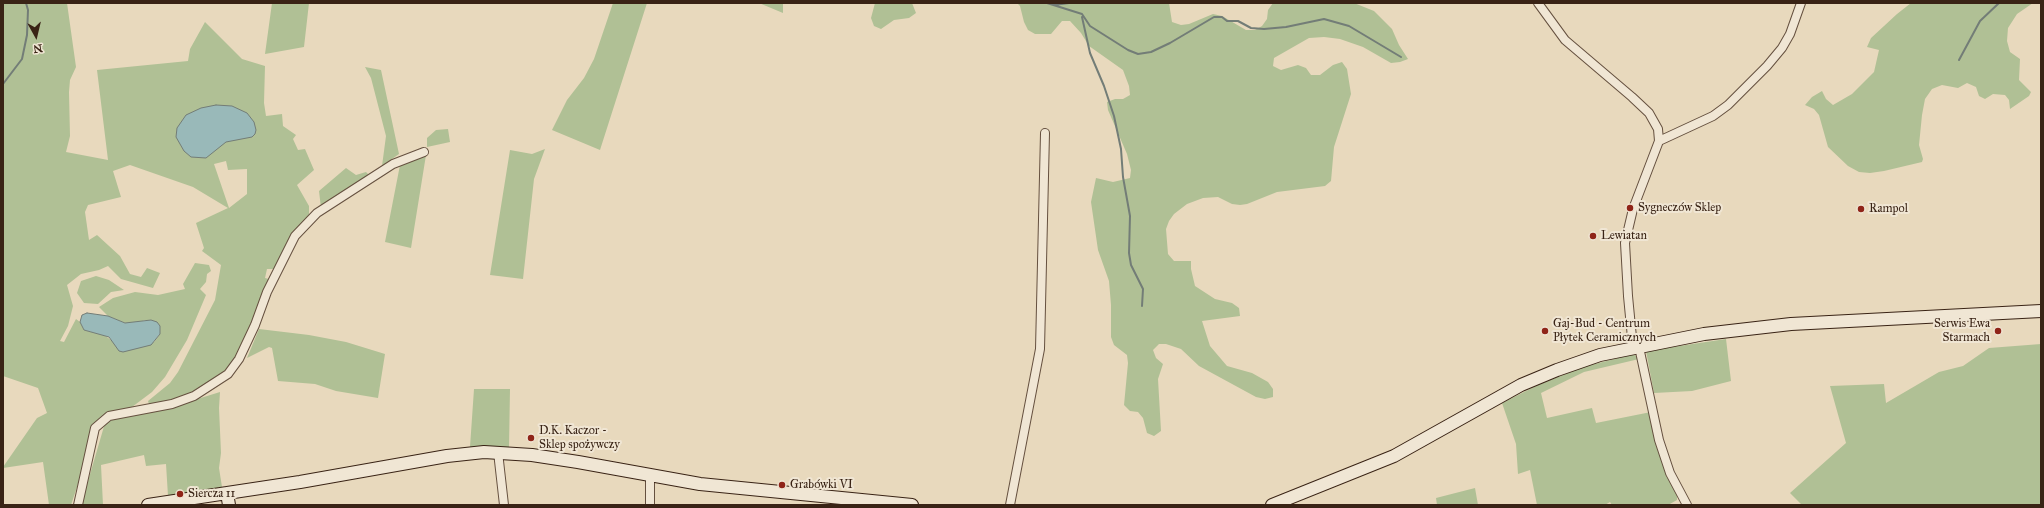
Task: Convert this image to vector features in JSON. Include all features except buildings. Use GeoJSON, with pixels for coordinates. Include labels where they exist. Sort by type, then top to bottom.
{"type":"FeatureCollection","features":[{"type":"Feature","properties":{"kind":"street"},"geometry":{"type":"LineString","coordinates":[[1538,3],[1565,40],[1648,113],[1658,130],[1659,140],[1633,209],[1625,243],[1628,296],[1636,348],[1659,440],[1670,473],[1687,505]]}},
{"type":"Feature","properties":{"kind":"street"},"geometry":{"type":"LineString","coordinates":[[1659,140],[1713,116],[1728,105],[1767,66],[1782,48],[1790,34],[1801,3]]}},
{"type":"Feature","properties":{"kind":"street"},"geometry":{"type":"LineString","coordinates":[[1010,505],[1040,349],[1044,133]]}},
{"type":"Feature","properties":{"kind":"street"},"geometry":{"type":"LineString","coordinates":[[78,505],[95,428],[109,416],[172,404],[194,396],[228,374],[239,359],[255,325],[267,292],[295,236],[317,213],[393,164],[424,152]]}},
{"type":"Feature","properties":{"kind":"street"},"geometry":{"type":"LineString","coordinates":[[1272,505],[1394,456],[1539,377],[1580,361],[1704,334],[1805,323],[2041,311]]}},
{"type":"Feature","properties":{"kind":"street"},"geometry":{"type":"LineString","coordinates":[[498,452],[504,505]]}},
{"type":"Feature","properties":{"kind":"street"},"geometry":{"type":"LineString","coordinates":[[148,505],[447,456],[498,452],[563,459],[700,484],[912,505]]}},
{"type":"Feature","properties":{"kind":"street"},"geometry":{"type":"LineString","coordinates":[[650,475],[650,505]]}},
{"type":"Feature","properties":{"kind":"street"},"geometry":{"type":"LineString","coordinates":[[227,493],[229,505]]}},
{"type":"Feature","properties":{"kind":"green space"},"geometry":{"type":"Polygon","coordinates":[[[3,3],[67,3],[76,67],[70,80],[70,136],[66,152],[108,160],[97,70],[188,61],[190,49],[205,22],[242,59],[265,66],[264,103],[266,116],[282,114],[283,126],[296,135],[293,139],[298,150],[305,149],[314,170],[297,185],[309,206],[309,216],[274,269],[267,269],[265,278],[269,279],[252,328],[227,372],[201,390],[172,402],[150,407],[148,401],[170,383],[178,372],[215,300],[221,265],[202,251],[204,248],[196,223],[228,208],[193,187],[130,165],[113,171],[121,197],[88,205],[85,212],[89,240],[97,235],[120,256],[130,274],[141,277],[147,268],[160,273],[153,288],[121,279],[108,266],[99,270],[81,274],[67,285],[73,306],[68,326],[60,341],[64,342],[76,319],[80,322],[84,330],[104,335],[111,340],[154,342],[160,334],[145,320],[138,323],[125,323],[108,316],[99,307],[113,298],[135,292],[158,295],[185,289],[183,284],[195,263],[209,265],[211,271],[207,274],[206,282],[200,289],[206,295],[187,340],[165,377],[152,392],[132,407],[108,415],[92,427],[85,463],[71,505],[49,505],[43,462],[3,468],[37,418],[47,413],[38,388],[3,376],[3,3]],[[226,161],[214,164],[229,208],[247,194],[247,169],[228,170],[226,161]]]}},
{"type":"Feature","properties":{"kind":"green space"},"geometry":{"type":"Polygon","coordinates":[[[272,3],[309,3],[304,47],[265,54],[272,3]]]}},
{"type":"Feature","properties":{"kind":"green space"},"geometry":{"type":"Polygon","coordinates":[[[613,3],[647,3],[600,150],[552,130],[567,100],[584,78],[594,59],[613,3]]]}},
{"type":"Feature","properties":{"kind":"green space"},"geometry":{"type":"Polygon","coordinates":[[[759,3],[783,3],[783,13],[759,3]]]}},
{"type":"Feature","properties":{"kind":"green space"},"geometry":{"type":"Polygon","coordinates":[[[875,3],[912,3],[916,13],[909,18],[894,20],[881,29],[874,26],[871,18],[875,3]]]}},
{"type":"Feature","properties":{"kind":"green space"},"geometry":{"type":"Polygon","coordinates":[[[1017,3],[1169,3],[1172,22],[1181,25],[1189,24],[1213,14],[1222,16],[1246,30],[1255,30],[1262,26],[1267,19],[1268,10],[1273,3],[1354,3],[1374,11],[1392,29],[1399,45],[1408,59],[1391,63],[1363,47],[1340,39],[1324,37],[1309,38],[1274,58],[1273,66],[1281,70],[1298,65],[1306,68],[1311,75],[1320,75],[1333,65],[1342,62],[1347,69],[1351,94],[1334,147],[1331,181],[1325,186],[1277,192],[1247,204],[1240,205],[1232,204],[1218,197],[1203,198],[1187,204],[1174,214],[1166,229],[1168,254],[1174,261],[1191,261],[1191,269],[1195,286],[1215,299],[1232,303],[1239,308],[1240,316],[1202,321],[1210,346],[1227,366],[1252,373],[1268,382],[1273,389],[1273,397],[1265,399],[1256,397],[1199,366],[1181,349],[1166,344],[1159,344],[1153,350],[1156,358],[1163,364],[1158,379],[1161,431],[1154,436],[1147,433],[1143,418],[1138,412],[1130,411],[1124,405],[1128,363],[1127,355],[1114,345],[1111,337],[1109,281],[1098,250],[1091,202],[1096,178],[1113,182],[1130,178],[1131,170],[1127,154],[1108,110],[1107,102],[1115,99],[1123,99],[1130,95],[1129,86],[1123,70],[1089,46],[1081,33],[1070,21],[1062,21],[1051,34],[1035,34],[1028,30],[1024,22],[1020,6],[1017,3]]]}},
{"type":"Feature","properties":{"kind":"green space"},"geometry":{"type":"Polygon","coordinates":[[[1911,3],[2033,3],[2017,14],[2008,28],[2007,41],[2010,52],[2020,59],[2019,80],[2031,92],[2029,96],[2010,109],[2009,100],[2005,95],[1993,94],[1985,99],[1979,96],[1976,87],[1967,83],[1958,88],[1942,85],[1932,89],[1925,99],[1922,115],[1919,145],[1923,159],[1922,162],[1884,171],[1870,173],[1859,172],[1848,166],[1828,147],[1819,115],[1814,109],[1805,105],[1812,97],[1822,91],[1826,99],[1833,105],[1852,94],[1874,72],[1879,50],[1867,47],[1871,38],[1911,3]]]}},
{"type":"Feature","properties":{"kind":"green space"},"geometry":{"type":"Polygon","coordinates":[[[365,67],[381,70],[399,154],[382,166],[386,136],[371,78],[365,67]]]}},
{"type":"Feature","properties":{"kind":"green space"},"geometry":{"type":"Polygon","coordinates":[[[448,129],[450,142],[427,147],[427,138],[436,130],[448,129]]]}},
{"type":"Feature","properties":{"kind":"green space"},"geometry":{"type":"Polygon","coordinates":[[[545,149],[534,179],[523,279],[490,275],[510,150],[532,154],[545,149]]]}},
{"type":"Feature","properties":{"kind":"green space"},"geometry":{"type":"Polygon","coordinates":[[[426,155],[411,248],[385,242],[400,165],[426,155]]]}},
{"type":"Feature","properties":{"kind":"green space"},"geometry":{"type":"Polygon","coordinates":[[[346,168],[356,175],[366,172],[369,175],[321,208],[319,191],[346,168]]]}},
{"type":"Feature","properties":{"kind":"green space"},"geometry":{"type":"Polygon","coordinates":[[[96,276],[109,280],[124,290],[111,292],[98,304],[84,303],[77,293],[81,281],[96,276]]]}},
{"type":"Feature","properties":{"kind":"green space"},"geometry":{"type":"Polygon","coordinates":[[[259,329],[309,335],[346,342],[385,354],[378,398],[336,391],[315,384],[278,381],[272,348],[269,347],[247,358],[259,329]]]}},
{"type":"Feature","properties":{"kind":"green space"},"geometry":{"type":"Polygon","coordinates":[[[1726,339],[1731,381],[1692,391],[1654,393],[1646,351],[1726,339]]]}},
{"type":"Feature","properties":{"kind":"green space"},"geometry":{"type":"Polygon","coordinates":[[[2041,344],[2041,505],[1802,505],[1790,493],[1846,443],[1830,386],[1884,384],[1886,403],[1939,372],[1963,366],[1989,348],[2041,344]]]}},
{"type":"Feature","properties":{"kind":"green space"},"geometry":{"type":"Polygon","coordinates":[[[1634,354],[1639,359],[1584,372],[1541,393],[1547,418],[1592,408],[1596,423],[1651,412],[1669,479],[1677,495],[1677,500],[1668,505],[1612,505],[1610,502],[1605,505],[1537,505],[1530,470],[1518,474],[1516,444],[1502,403],[1538,385],[1583,367],[1634,354]]]}},
{"type":"Feature","properties":{"kind":"green space"},"geometry":{"type":"Polygon","coordinates":[[[474,389],[510,389],[509,448],[470,447],[474,389]]]}},
{"type":"Feature","properties":{"kind":"green space"},"geometry":{"type":"Polygon","coordinates":[[[220,392],[219,408],[221,453],[219,468],[222,487],[168,496],[166,464],[146,466],[144,455],[101,465],[103,505],[81,505],[105,423],[113,416],[162,410],[220,392]]]}},
{"type":"Feature","properties":{"kind":"green space"},"geometry":{"type":"Polygon","coordinates":[[[1475,488],[1478,505],[1437,505],[1436,498],[1475,488]]]}},
{"type":"Feature","properties":{"kind":"water"},"geometry":{"type":"Polygon","coordinates":[[[216,105],[232,106],[247,113],[254,122],[256,130],[255,134],[252,137],[226,142],[206,158],[191,157],[184,151],[176,137],[177,128],[186,115],[201,108],[216,105]]]}},
{"type":"Feature","properties":{"kind":"water"},"geometry":{"type":"Polygon","coordinates":[[[87,313],[108,316],[125,323],[151,320],[157,322],[160,326],[160,334],[151,345],[123,352],[119,351],[109,337],[84,330],[80,322],[82,315],[87,313]]]}},
{"type":"Feature","properties":{"kind":"waterway"},"geometry":{"type":"LineString","coordinates":[[3,84],[22,59],[27,35],[28,10],[26,3]]}},
{"type":"Feature","properties":{"kind":"waterway"},"geometry":{"type":"LineString","coordinates":[[1047,3],[1082,14],[1090,26],[1128,50],[1138,54],[1151,52],[1170,43],[1214,17],[1222,17],[1227,21],[1238,21],[1251,28],[1264,29],[1286,27],[1324,19],[1349,26],[1401,57]]}},
{"type":"Feature","properties":{"kind":"waterway"},"geometry":{"type":"LineString","coordinates":[[1054,5],[1069,3]]}},
{"type":"Feature","properties":{"kind":"waterway"},"geometry":{"type":"LineString","coordinates":[[1959,60],[1980,21],[1999,3]]}},
{"type":"Feature","properties":{"kind":"waterway"},"geometry":{"type":"LineString","coordinates":[[1082,17],[1090,53],[1104,86],[1114,116],[1121,149],[1123,177],[1130,216],[1129,253],[1131,265],[1143,289],[1142,306]]}},
{"type":"Feature","properties":{"kind":"place","name":"Sygneczów Sklep"},"geometry":{"type":"Point","coordinates":[1630,208]}},
{"type":"Feature","properties":{"kind":"place","name":"Rampol"},"geometry":{"type":"Point","coordinates":[1861,209]}},
{"type":"Feature","properties":{"kind":"place","name":"Lewiatan"},"geometry":{"type":"Point","coordinates":[1593,236]}},
{"type":"Feature","properties":{"kind":"place","name":"Gaj-Bud - Centrum Płytek Ceramicznych"},"geometry":{"type":"Point","coordinates":[1545,331]}},
{"type":"Feature","properties":{"kind":"place","name":"Serwis Ewa Starmach"},"geometry":{"type":"Point","coordinates":[1998,331]}},
{"type":"Feature","properties":{"kind":"place","name":"D.K. Kaczor - Sklep spożywczy"},"geometry":{"type":"Point","coordinates":[531,438]}},
{"type":"Feature","properties":{"kind":"place","name":"Grabówki VI"},"geometry":{"type":"Point","coordinates":[782,485]}},
{"type":"Feature","properties":{"kind":"place","name":"Siercza 11"},"geometry":{"type":"Point","coordinates":[180,494]}}]}
